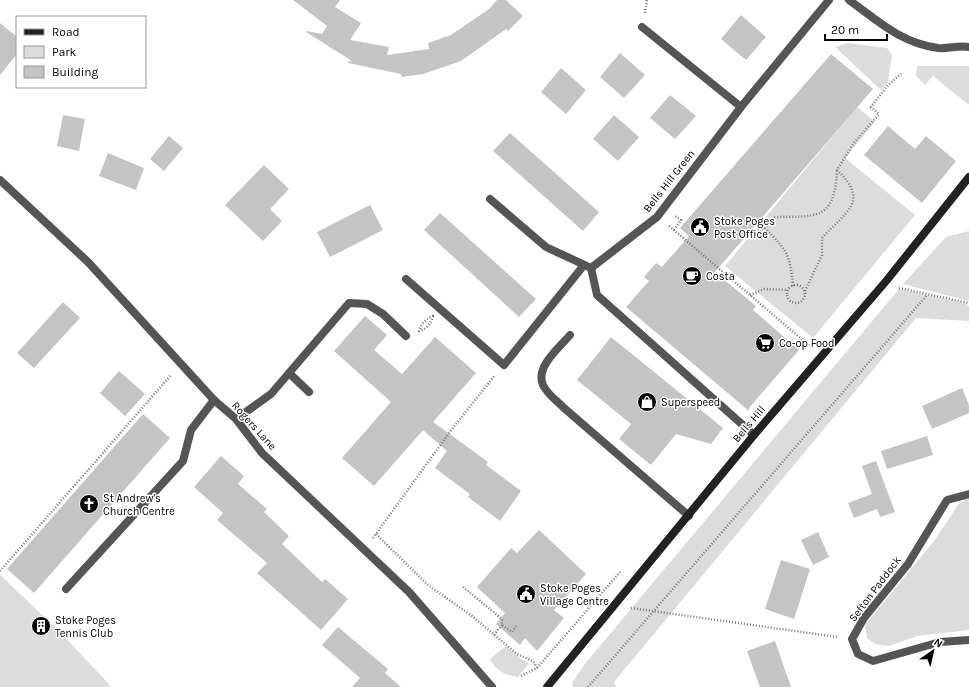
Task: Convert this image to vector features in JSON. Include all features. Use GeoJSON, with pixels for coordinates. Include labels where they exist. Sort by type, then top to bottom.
{"type":"FeatureCollection","features":[{"type":"Feature","properties":{"kind":"main road","name":"Bells Hill"},"geometry":{"type":"LineString","coordinates":[[547,687],[611,607],[689,516],[754,434],[887,280],[969,177]]}},
{"type":"Feature","properties":{"kind":"street","name":"Bells Hill Green"},"geometry":{"type":"LineString","coordinates":[[406,279],[504,365],[588,266],[657,217],[741,107],[829,0]]}},
{"type":"Feature","properties":{"kind":"street"},"geometry":{"type":"LineString","coordinates":[[849,0],[899,37],[919,45],[941,48],[962,45],[969,47]]}},
{"type":"Feature","properties":{"kind":"street"},"geometry":{"type":"LineString","coordinates":[[642,27],[741,107]]}},
{"type":"Feature","properties":{"kind":"street","name":"Rogers Lane"},"geometry":{"type":"LineString","coordinates":[[0,180],[88,262],[214,400],[236,419],[262,453],[409,592],[492,687]]}},
{"type":"Feature","properties":{"kind":"street"},"geometry":{"type":"LineString","coordinates":[[490,199],[546,247],[588,266],[597,295],[754,434]]}},
{"type":"Feature","properties":{"kind":"street"},"geometry":{"type":"LineString","coordinates":[[236,419],[271,394],[349,303],[368,304],[383,314],[406,336]]}},
{"type":"Feature","properties":{"kind":"street"},"geometry":{"type":"LineString","coordinates":[[570,335],[546,364],[541,374],[543,385],[549,394],[564,408],[689,516]]}},
{"type":"Feature","properties":{"kind":"street"},"geometry":{"type":"LineString","coordinates":[[289,373],[309,392]]}},
{"type":"Feature","properties":{"kind":"street"},"geometry":{"type":"LineString","coordinates":[[66,589],[183,461],[191,430],[214,400]]}},
{"type":"Feature","properties":{"kind":"street","name":"Sefton Paddock"},"geometry":{"type":"LineString","coordinates":[[969,494],[947,500],[908,564],[864,618],[852,639],[858,654],[873,661],[940,642],[969,640]]}},
{"type":"Feature","properties":{"kind":"path"},"geometry":{"type":"LineString","coordinates":[[792,286],[791,263],[786,250],[765,228],[774,217],[801,216],[823,212],[828,207],[836,191],[837,170],[854,143],[879,114],[871,107],[888,85],[900,74]]}},
{"type":"Feature","properties":{"kind":"path"},"geometry":{"type":"LineString","coordinates":[[805,291],[798,285],[792,286],[788,290],[788,298],[796,303],[803,299],[805,291],[822,255],[822,238],[852,207],[855,195],[849,181],[837,170]]}},
{"type":"Feature","properties":{"kind":"path"},"geometry":{"type":"LineString","coordinates":[[672,229],[812,347]]}},
{"type":"Feature","properties":{"kind":"path"},"geometry":{"type":"LineString","coordinates":[[897,288],[969,303]]}},
{"type":"Feature","properties":{"kind":"path"},"geometry":{"type":"LineString","coordinates":[[750,295],[764,289],[788,290]]}},
{"type":"Feature","properties":{"kind":"path"},"geometry":{"type":"LineString","coordinates":[[588,687],[927,295]]}},
{"type":"Feature","properties":{"kind":"path"},"geometry":{"type":"LineString","coordinates":[[420,328],[429,317]]}},
{"type":"Feature","properties":{"kind":"path"},"geometry":{"type":"LineString","coordinates":[[423,331],[432,320]]}},
{"type":"Feature","properties":{"kind":"path"},"geometry":{"type":"LineString","coordinates":[[0,571],[181,364]]}},
{"type":"Feature","properties":{"kind":"path"},"geometry":{"type":"LineString","coordinates":[[364,550],[452,429],[497,373]]}},
{"type":"Feature","properties":{"kind":"path"},"geometry":{"type":"LineString","coordinates":[[376,534],[428,585],[472,616],[517,654],[532,660],[537,668]]}},
{"type":"Feature","properties":{"kind":"path"},"geometry":{"type":"LineString","coordinates":[[463,587],[502,619],[502,625],[494,635]]}},
{"type":"Feature","properties":{"kind":"path"},"geometry":{"type":"LineString","coordinates":[[611,607],[654,610],[852,639]]}},
{"type":"Feature","properties":{"kind":"path"},"geometry":{"type":"LineString","coordinates":[[502,625],[512,632],[517,625]]}},
{"type":"Feature","properties":{"kind":"green space"},"geometry":{"type":"Polygon","coordinates":[[[848,43],[887,48],[892,55],[888,82],[881,90],[835,47],[848,43]]]}},
{"type":"Feature","properties":{"kind":"green space"},"geometry":{"type":"Polygon","coordinates":[[[917,66],[969,66],[969,105],[933,76],[925,85],[916,76],[917,66]]]}},
{"type":"Feature","properties":{"kind":"green space"},"geometry":{"type":"Polygon","coordinates":[[[857,107],[875,122],[845,158],[915,215],[813,338],[725,266],[857,107]]]}},
{"type":"Feature","properties":{"kind":"green space"},"geometry":{"type":"Polygon","coordinates":[[[969,231],[969,301],[903,284],[946,237],[969,231]]]}},
{"type":"Feature","properties":{"kind":"green space"},"geometry":{"type":"Polygon","coordinates":[[[899,289],[965,303],[969,306],[969,321],[916,318],[614,682],[616,687],[573,687],[572,683],[584,665],[899,289]]]}},
{"type":"Feature","properties":{"kind":"green space"},"geometry":{"type":"Polygon","coordinates":[[[969,497],[969,630],[917,636],[889,646],[875,644],[867,638],[865,625],[934,541],[958,505],[969,497]]]}},
{"type":"Feature","properties":{"kind":"green space"},"geometry":{"type":"Polygon","coordinates":[[[0,575],[57,629],[110,685],[108,687],[0,687],[0,575]]]}},
{"type":"Feature","properties":{"kind":"green space"},"geometry":{"type":"Polygon","coordinates":[[[506,646],[521,659],[529,663],[518,677],[501,672],[495,667],[490,659],[506,646]]]}},
{"type":"Feature","properties":{"kind":"building"},"geometry":{"type":"Polygon","coordinates":[[[293,0],[340,0],[335,7],[361,23],[350,40],[389,47],[387,55],[429,49],[428,43],[451,35],[489,9],[497,0],[506,0],[523,16],[508,31],[506,29],[461,61],[423,74],[402,77],[401,74],[348,63],[352,61],[306,32],[322,34],[327,26],[293,0]]]}},
{"type":"Feature","properties":{"kind":"building"},"geometry":{"type":"Polygon","coordinates":[[[741,15],[766,37],[746,60],[721,39],[741,15]]]}},
{"type":"Feature","properties":{"kind":"building"},"geometry":{"type":"Polygon","coordinates":[[[0,23],[16,36],[16,55],[0,75],[0,23]]]}},
{"type":"Feature","properties":{"kind":"building"},"geometry":{"type":"Polygon","coordinates":[[[620,53],[645,75],[624,98],[600,77],[620,53]]]}},
{"type":"Feature","properties":{"kind":"building"},"geometry":{"type":"Polygon","coordinates":[[[831,54],[873,89],[715,272],[756,306],[753,310],[799,350],[749,408],[749,411],[626,307],[649,281],[644,277],[656,263],[662,267],[689,236],[680,228],[831,54]]]}},
{"type":"Feature","properties":{"kind":"building"},"geometry":{"type":"Polygon","coordinates":[[[561,68],[586,90],[566,114],[541,92],[561,68]]]}},
{"type":"Feature","properties":{"kind":"building"},"geometry":{"type":"Polygon","coordinates":[[[670,95],[696,116],[675,139],[650,118],[670,95]]]}},
{"type":"Feature","properties":{"kind":"building"},"geometry":{"type":"Polygon","coordinates":[[[63,115],[85,119],[79,151],[57,146],[63,115]]]}},
{"type":"Feature","properties":{"kind":"building"},"geometry":{"type":"Polygon","coordinates":[[[614,115],[639,137],[618,161],[593,139],[614,115]]]}},
{"type":"Feature","properties":{"kind":"building"},"geometry":{"type":"Polygon","coordinates":[[[888,126],[915,149],[926,136],[956,161],[922,203],[864,155],[888,126]]]}},
{"type":"Feature","properties":{"kind":"building"},"geometry":{"type":"Polygon","coordinates":[[[510,133],[599,212],[583,231],[493,151],[510,133]]]}},
{"type":"Feature","properties":{"kind":"building"},"geometry":{"type":"Polygon","coordinates":[[[169,136],[183,148],[164,171],[150,159],[169,136]]]}},
{"type":"Feature","properties":{"kind":"building"},"geometry":{"type":"Polygon","coordinates":[[[108,153],[144,168],[136,190],[99,176],[108,153]]]}},
{"type":"Feature","properties":{"kind":"building"},"geometry":{"type":"Polygon","coordinates":[[[264,165],[289,189],[270,209],[282,221],[263,241],[225,205],[264,165]]]}},
{"type":"Feature","properties":{"kind":"building"},"geometry":{"type":"Polygon","coordinates":[[[370,205],[383,230],[330,257],[317,232],[370,205]]]}},
{"type":"Feature","properties":{"kind":"building"},"geometry":{"type":"Polygon","coordinates":[[[440,213],[536,299],[519,317],[424,230],[440,213]]]}},
{"type":"Feature","properties":{"kind":"building"},"geometry":{"type":"Polygon","coordinates":[[[63,302],[80,318],[34,368],[17,353],[63,302]]]}},
{"type":"Feature","properties":{"kind":"building"},"geometry":{"type":"Polygon","coordinates":[[[365,316],[387,335],[374,350],[402,374],[435,337],[476,373],[433,422],[488,462],[486,465],[521,491],[500,521],[468,497],[470,494],[435,468],[447,451],[423,430],[374,486],[342,458],[391,402],[334,351],[365,316]]]}},
{"type":"Feature","properties":{"kind":"building","name":"Superspeed"},"geometry":{"type":"Polygon","coordinates":[[[611,337],[723,428],[711,444],[676,434],[651,465],[619,439],[631,424],[577,380],[611,337]]]}},
{"type":"Feature","properties":{"kind":"building"},"geometry":{"type":"Polygon","coordinates":[[[119,371],[145,394],[125,416],[100,393],[119,371]]]}},
{"type":"Feature","properties":{"kind":"building"},"geometry":{"type":"Polygon","coordinates":[[[962,388],[969,405],[969,413],[932,429],[922,406],[962,388]]]}},
{"type":"Feature","properties":{"kind":"building","name":"St Andrew's Church Centre"},"geometry":{"type":"Polygon","coordinates":[[[143,414],[170,438],[34,593],[7,569],[143,414]]]}},
{"type":"Feature","properties":{"kind":"building"},"geometry":{"type":"Polygon","coordinates":[[[927,436],[933,455],[887,469],[881,451],[927,436]]]}},
{"type":"Feature","properties":{"kind":"building"},"geometry":{"type":"Polygon","coordinates":[[[221,456],[244,476],[238,484],[267,509],[264,512],[289,536],[282,544],[322,582],[325,579],[348,599],[321,630],[257,573],[267,563],[217,520],[223,513],[194,487],[221,456]]]}},
{"type":"Feature","properties":{"kind":"building"},"geometry":{"type":"Polygon","coordinates":[[[876,461],[895,512],[880,517],[877,509],[854,518],[848,503],[872,494],[862,466],[876,461]]]}},
{"type":"Feature","properties":{"kind":"building","name":"Stoke Poges Village Centre"},"geometry":{"type":"Polygon","coordinates":[[[539,530],[586,574],[554,610],[564,618],[537,651],[525,638],[520,645],[496,624],[505,613],[477,587],[511,548],[517,553],[539,530]]]}},
{"type":"Feature","properties":{"kind":"building"},"geometry":{"type":"Polygon","coordinates":[[[818,532],[829,557],[813,565],[801,540],[818,532]]]}},
{"type":"Feature","properties":{"kind":"building"},"geometry":{"type":"Polygon","coordinates":[[[781,560],[810,569],[794,619],[765,609],[781,560]]]}},
{"type":"Feature","properties":{"kind":"building"},"geometry":{"type":"Polygon","coordinates":[[[338,627],[388,669],[385,673],[401,687],[352,687],[360,678],[322,645],[338,627]]]}},
{"type":"Feature","properties":{"kind":"building"},"geometry":{"type":"Polygon","coordinates":[[[775,641],[791,687],[760,687],[747,651],[775,641]]]}},
{"type":"Feature","properties":{"kind":"place","name":"Stoke Poges Post Office"},"geometry":{"type":"Point","coordinates":[700,227]}},
{"type":"Feature","properties":{"kind":"place","name":"Costa"},"geometry":{"type":"Point","coordinates":[692,276]}},
{"type":"Feature","properties":{"kind":"place","name":"Co-op Food"},"geometry":{"type":"Point","coordinates":[765,343]}},
{"type":"Feature","properties":{"kind":"place","name":"Superspeed"},"geometry":{"type":"Point","coordinates":[647,402]}},
{"type":"Feature","properties":{"kind":"place","name":"St Andrew's Church Centre"},"geometry":{"type":"Point","coordinates":[89,504]}},
{"type":"Feature","properties":{"kind":"place","name":"Stoke Poges Village Centre"},"geometry":{"type":"Point","coordinates":[526,594]}},
{"type":"Feature","properties":{"kind":"place","name":"Stoke Poges Tennis Club"},"geometry":{"type":"Point","coordinates":[41,626]}}]}
